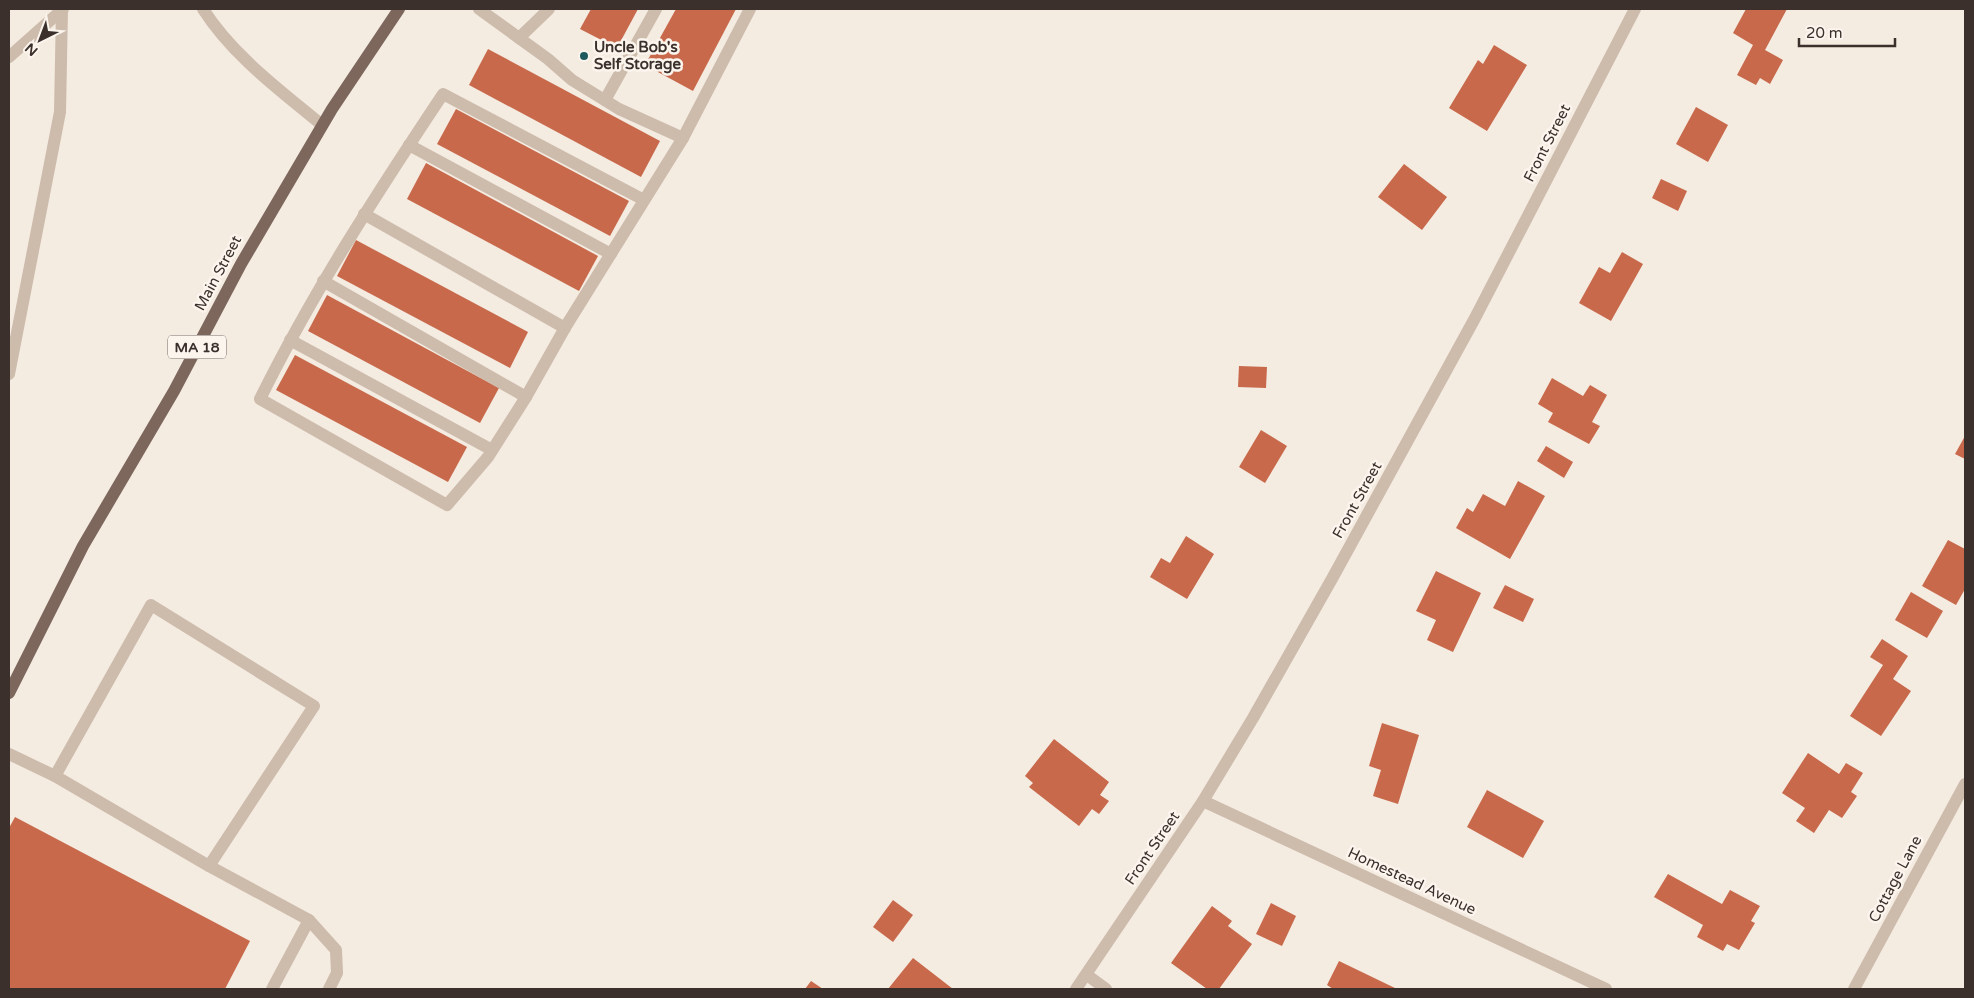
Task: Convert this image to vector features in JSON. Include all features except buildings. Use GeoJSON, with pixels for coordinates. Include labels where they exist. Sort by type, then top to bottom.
{"type":"FeatureCollection","features":[{"type":"Feature","properties":{"kind":"main road","name":"Main Street"},"geometry":{"type":"LineString","coordinates":[[9,693],[83,546],[174,391],[241,264],[322,126],[399,9]]}},
{"type":"Feature","properties":{"kind":"street"},"geometry":{"type":"LineString","coordinates":[[9,57],[63,9]]}},
{"type":"Feature","properties":{"kind":"street"},"geometry":{"type":"LineString","coordinates":[[9,374],[60,112],[63,9]]}},
{"type":"Feature","properties":{"kind":"street"},"geometry":{"type":"LineString","coordinates":[[203,9],[244,59],[322,126]]}},
{"type":"Feature","properties":{"kind":"street"},"geometry":{"type":"LineString","coordinates":[[479,9],[548,59],[572,80],[619,109],[683,138]]}},
{"type":"Feature","properties":{"kind":"street"},"geometry":{"type":"LineString","coordinates":[[519,38],[549,9]]}},
{"type":"Feature","properties":{"kind":"street"},"geometry":{"type":"LineString","coordinates":[[605,100],[656,9]]}},
{"type":"Feature","properties":{"kind":"street"},"geometry":{"type":"LineString","coordinates":[[644,200],[443,94],[364,214],[323,281],[260,399],[447,505],[492,450],[526,397],[565,328],[683,138],[750,9]]}},
{"type":"Feature","properties":{"kind":"street","name":"Front Street"},"geometry":{"type":"LineString","coordinates":[[1076,989],[1203,801],[1328,585],[1475,318],[1635,9]]}},
{"type":"Feature","properties":{"kind":"street"},"geometry":{"type":"LineString","coordinates":[[409,145],[611,254]]}},
{"type":"Feature","properties":{"kind":"street"},"geometry":{"type":"LineString","coordinates":[[364,214],[565,328]]}},
{"type":"Feature","properties":{"kind":"street"},"geometry":{"type":"LineString","coordinates":[[323,281],[526,397]]}},
{"type":"Feature","properties":{"kind":"street"},"geometry":{"type":"LineString","coordinates":[[290,340],[492,450]]}},
{"type":"Feature","properties":{"kind":"street"},"geometry":{"type":"LineString","coordinates":[[54,776],[151,605],[314,706],[209,866]]}},
{"type":"Feature","properties":{"kind":"street"},"geometry":{"type":"LineString","coordinates":[[9,754],[54,776],[209,866],[310,920],[336,950],[338,973],[329,989]]}},
{"type":"Feature","properties":{"kind":"street","name":"Cottage Lane"},"geometry":{"type":"LineString","coordinates":[[1854,989],[1965,784]]}},
{"type":"Feature","properties":{"kind":"street","name":"Homestead Avenue"},"geometry":{"type":"LineString","coordinates":[[1203,801],[1606,989]]}},
{"type":"Feature","properties":{"kind":"street"},"geometry":{"type":"LineString","coordinates":[[272,989],[310,920]]}},
{"type":"Feature","properties":{"kind":"street"},"geometry":{"type":"LineString","coordinates":[[1087,975],[1106,989]]}},
{"type":"Feature","properties":{"kind":"place","name":"Uncle Bob's Self Storage"},"geometry":{"type":"Point","coordinates":[584,56]}}]}
